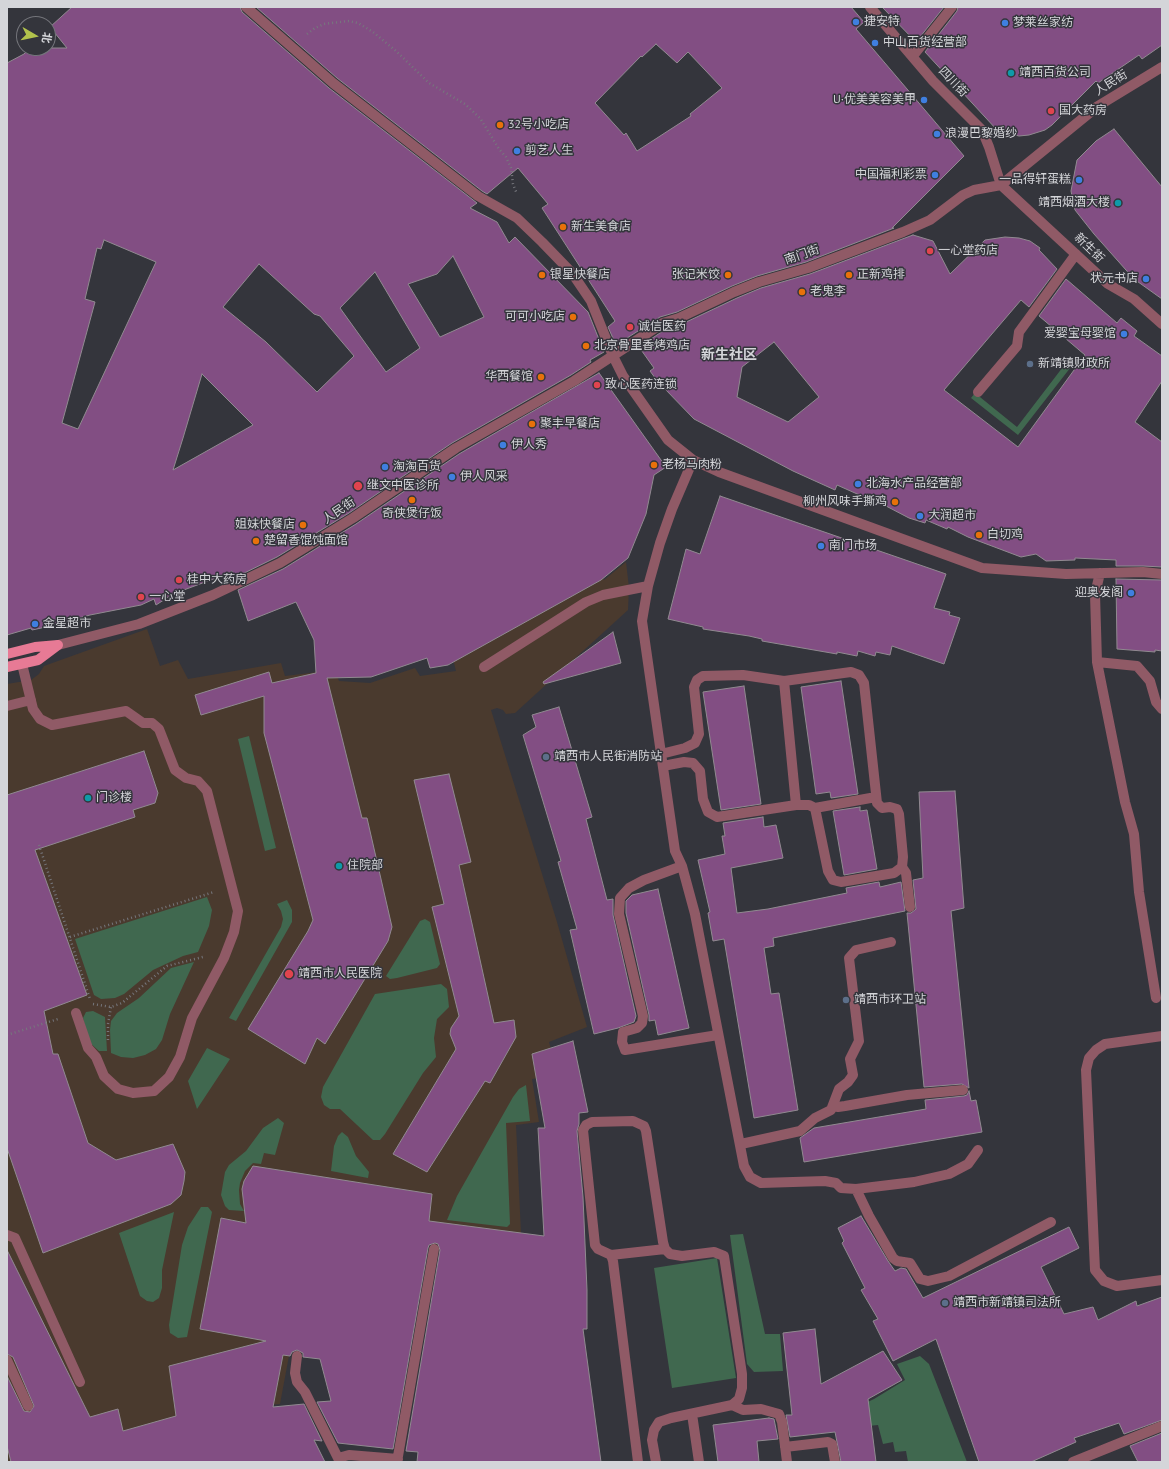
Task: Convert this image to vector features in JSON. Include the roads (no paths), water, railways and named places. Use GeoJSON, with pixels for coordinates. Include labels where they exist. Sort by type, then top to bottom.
{"type":"FeatureCollection","features":[{"type":"Feature","properties":{"kind":"main road","name":"人民街"},"geometry":{"type":"LineString","coordinates":[[7,654],[45,645],[58,645]]}},
{"type":"Feature","properties":{"kind":"main road","name":"人民街"},"geometry":{"type":"LineString","coordinates":[[7,667],[42,658],[58,645]]}},
{"type":"Feature","properties":{"kind":"street"},"geometry":{"type":"LineString","coordinates":[[246,7],[333,83],[478,196],[517,218],[572,273],[591,301],[613,356],[623,376],[668,440],[693,460],[719,472],[982,568],[1066,574],[1143,572],[1162,574]]}},
{"type":"Feature","properties":{"kind":"street","name":"四川街"},"geometry":{"type":"LineString","coordinates":[[870,7],[933,81],[982,130],[1001,185]]}},
{"type":"Feature","properties":{"kind":"street"},"geometry":{"type":"LineString","coordinates":[[913,56],[952,7]]}},
{"type":"Feature","properties":{"kind":"street","name":"人民街"},"geometry":{"type":"LineString","coordinates":[[1001,185],[1098,106],[1162,67]]}},
{"type":"Feature","properties":{"kind":"street","name":"新生街"},"geometry":{"type":"LineString","coordinates":[[1001,185],[1108,284],[1134,299],[1162,324]]}},
{"type":"Feature","properties":{"kind":"street","name":"南门街"},"geometry":{"type":"LineString","coordinates":[[613,356],[663,323],[679,318],[759,282],[808,268],[903,232],[930,220],[963,195],[974,190],[1001,185]]}},
{"type":"Feature","properties":{"kind":"street"},"geometry":{"type":"LineString","coordinates":[[978,392],[1017,346],[1019,332],[1076,254]]}},
{"type":"Feature","properties":{"kind":"street","name":"人民街"},"geometry":{"type":"LineString","coordinates":[[58,645],[139,624],[213,594],[274,566],[328,534],[456,448],[574,381],[613,356]]}},
{"type":"Feature","properties":{"kind":"street"},"geometry":{"type":"LineString","coordinates":[[693,460],[672,509],[648,586],[642,621],[675,851],[682,866],[695,914],[741,1144],[744,1166],[750,1177],[760,1183],[825,1181],[836,1183],[841,1188],[856,1189],[914,1182],[949,1174],[968,1164],[978,1150]]}},
{"type":"Feature","properties":{"kind":"street"},"geometry":{"type":"LineString","coordinates":[[1100,573],[1095,594],[1097,662],[1125,802],[1134,834],[1139,892],[1156,998]]}},
{"type":"Feature","properties":{"kind":"street"},"geometry":{"type":"LineString","coordinates":[[484,667],[586,602],[603,595],[648,586]]}},
{"type":"Feature","properties":{"kind":"street"},"geometry":{"type":"LineString","coordinates":[[1097,662],[1136,666],[1150,681],[1156,702],[1162,709]]}},
{"type":"Feature","properties":{"kind":"street"},"geometry":{"type":"LineString","coordinates":[[22,664],[33,709],[40,719],[52,725],[126,711],[143,723],[152,723],[159,729],[175,770],[186,778],[198,780],[207,791],[231,890],[238,912],[234,932],[224,958],[192,1018],[180,1057],[169,1077],[154,1091],[133,1093],[118,1089],[104,1076],[96,1057],[88,1048],[76,1013]]}},
{"type":"Feature","properties":{"kind":"street"},"geometry":{"type":"LineString","coordinates":[[661,754],[685,748],[695,743],[699,734],[694,686],[697,680],[703,676],[743,675],[784,681],[851,672],[859,675],[864,683],[877,803],[882,808],[890,807],[897,809],[899,814],[903,857],[902,867],[906,873],[910,907]]}},
{"type":"Feature","properties":{"kind":"street"},"geometry":{"type":"LineString","coordinates":[[784,681],[796,805]]}},
{"type":"Feature","properties":{"kind":"street"},"geometry":{"type":"LineString","coordinates":[[7,706],[31,700]]}},
{"type":"Feature","properties":{"kind":"street"},"geometry":{"type":"LineString","coordinates":[[663,766],[684,762],[693,763],[700,771],[703,799],[708,812],[717,817],[796,805],[809,804],[815,808],[876,797]]}},
{"type":"Feature","properties":{"kind":"street"},"geometry":{"type":"LineString","coordinates":[[815,808],[828,871],[833,880],[841,882],[894,873],[902,867]]}},
{"type":"Feature","properties":{"kind":"street"},"geometry":{"type":"LineString","coordinates":[[682,866],[644,880],[629,888],[620,898],[619,914],[642,1016],[642,1023],[637,1028],[623,1032],[622,1042],[625,1050],[718,1035]]}},
{"type":"Feature","properties":{"kind":"street"},"geometry":{"type":"LineString","coordinates":[[741,1144],[800,1131],[815,1118],[831,1110],[834,1105],[835,1096],[839,1089],[848,1082],[853,1075],[850,1060],[859,1041],[850,958],[856,950],[891,942]]}},
{"type":"Feature","properties":{"kind":"street"},"geometry":{"type":"LineString","coordinates":[[1162,1036],[1105,1044],[1096,1050],[1089,1058],[1086,1070],[1095,1270],[1104,1281],[1118,1286],[1162,1280]]}},
{"type":"Feature","properties":{"kind":"street"},"geometry":{"type":"LineString","coordinates":[[834,1105],[838,1107],[907,1095],[963,1090]]}},
{"type":"Feature","properties":{"kind":"street"},"geometry":{"type":"LineString","coordinates":[[656,1462],[652,1440],[654,1430],[659,1422],[732,1405],[739,1399],[742,1388],[742,1374],[724,1256],[714,1252],[682,1256],[670,1254],[665,1249],[644,1126],[633,1121],[592,1122],[586,1125],[583,1130],[595,1245],[598,1249],[611,1255],[665,1249]]}},
{"type":"Feature","properties":{"kind":"street"},"geometry":{"type":"LineString","coordinates":[[856,1189],[869,1216],[893,1258],[897,1261],[910,1263],[920,1279],[928,1281],[949,1276],[1051,1222]]}},
{"type":"Feature","properties":{"kind":"street"},"geometry":{"type":"LineString","coordinates":[[7,1235],[15,1238],[80,1382]]}},
{"type":"Feature","properties":{"kind":"street"},"geometry":{"type":"LineString","coordinates":[[297,1356],[295,1372],[297,1382],[305,1392],[339,1460],[349,1455],[397,1460],[434,1249]]}},
{"type":"Feature","properties":{"kind":"street"},"geometry":{"type":"LineString","coordinates":[[611,1255],[614,1261],[638,1462]]}},
{"type":"Feature","properties":{"kind":"street"},"geometry":{"type":"LineString","coordinates":[[7,1360],[28,1406]]}},
{"type":"Feature","properties":{"kind":"street"},"geometry":{"type":"LineString","coordinates":[[732,1405],[743,1410],[761,1409],[779,1414],[787,1462]]}},
{"type":"Feature","properties":{"kind":"street"},"geometry":{"type":"LineString","coordinates":[[692,1414],[699,1462]]}},
{"type":"Feature","properties":{"kind":"street"},"geometry":{"type":"LineString","coordinates":[[1073,1462],[1162,1426]]}},
{"type":"Feature","properties":{"kind":"street"},"geometry":{"type":"LineString","coordinates":[[635,1442],[652,1440]]}},
{"type":"Feature","properties":{"kind":"street"},"geometry":{"type":"LineString","coordinates":[[785,1447],[828,1442],[832,1444],[835,1462]]}},
{"type":"Feature","properties":{"kind":"place","name":"捷安特"},"geometry":{"type":"Point","coordinates":[856,22]}},
{"type":"Feature","properties":{"kind":"place","name":"梦莱丝家纺"},"geometry":{"type":"Point","coordinates":[1005,23]}},
{"type":"Feature","properties":{"kind":"place","name":"中山百货经营部"},"geometry":{"type":"Point","coordinates":[875,43]}},
{"type":"Feature","properties":{"kind":"place","name":"靖西百货公司"},"geometry":{"type":"Point","coordinates":[1011,73]}},
{"type":"Feature","properties":{"kind":"place","name":"U·优美美容美甲"},"geometry":{"type":"Point","coordinates":[924,100]}},
{"type":"Feature","properties":{"kind":"place","name":"国大药房"},"geometry":{"type":"Point","coordinates":[1051,111]}},
{"type":"Feature","properties":{"kind":"place","name":"32号小吃店"},"geometry":{"type":"Point","coordinates":[500,125]}},
{"type":"Feature","properties":{"kind":"place","name":"浪漫巴黎婚纱"},"geometry":{"type":"Point","coordinates":[937,134]}},
{"type":"Feature","properties":{"kind":"place","name":"剪艺人生"},"geometry":{"type":"Point","coordinates":[517,151]}},
{"type":"Feature","properties":{"kind":"place","name":"中国福利彩票"},"geometry":{"type":"Point","coordinates":[935,175]}},
{"type":"Feature","properties":{"kind":"place","name":"一品得轩蛋糕"},"geometry":{"type":"Point","coordinates":[1079,180]}},
{"type":"Feature","properties":{"kind":"place","name":"靖西烟酒大楼"},"geometry":{"type":"Point","coordinates":[1118,203]}},
{"type":"Feature","properties":{"kind":"place","name":"新生美食店"},"geometry":{"type":"Point","coordinates":[563,227]}},
{"type":"Feature","properties":{"kind":"place","name":"一心堂药店"},"geometry":{"type":"Point","coordinates":[930,251]}},
{"type":"Feature","properties":{"kind":"place","name":"银星快餐店"},"geometry":{"type":"Point","coordinates":[542,275]}},
{"type":"Feature","properties":{"kind":"place","name":"张记米饺"},"geometry":{"type":"Point","coordinates":[728,275]}},
{"type":"Feature","properties":{"kind":"place","name":"正新鸡排"},"geometry":{"type":"Point","coordinates":[849,275]}},
{"type":"Feature","properties":{"kind":"place","name":"状元书店"},"geometry":{"type":"Point","coordinates":[1146,279]}},
{"type":"Feature","properties":{"kind":"place","name":"老鬼李"},"geometry":{"type":"Point","coordinates":[802,292]}},
{"type":"Feature","properties":{"kind":"place","name":"可可小吃店"},"geometry":{"type":"Point","coordinates":[573,317]}},
{"type":"Feature","properties":{"kind":"place","name":"诚信医药"},"geometry":{"type":"Point","coordinates":[630,327]}},
{"type":"Feature","properties":{"kind":"place","name":"爱婴宝母婴馆"},"geometry":{"type":"Point","coordinates":[1124,334]}},
{"type":"Feature","properties":{"kind":"place","name":"北京骨里香烤鸡店"},"geometry":{"type":"Point","coordinates":[586,346]}},
{"type":"Feature","properties":{"kind":"place","name":"新靖镇财政所"},"geometry":{"type":"Point","coordinates":[1030,364]}},
{"type":"Feature","properties":{"kind":"place","name":"华西餐馆"},"geometry":{"type":"Point","coordinates":[541,377]}},
{"type":"Feature","properties":{"kind":"place","name":"致心医药连锁"},"geometry":{"type":"Point","coordinates":[597,385]}},
{"type":"Feature","properties":{"kind":"place","name":"聚丰早餐店"},"geometry":{"type":"Point","coordinates":[532,424]}},
{"type":"Feature","properties":{"kind":"place","name":"伊人秀"},"geometry":{"type":"Point","coordinates":[503,445]}},
{"type":"Feature","properties":{"kind":"place","name":"老杨马肉粉"},"geometry":{"type":"Point","coordinates":[654,465]}},
{"type":"Feature","properties":{"kind":"place","name":"淘淘百货"},"geometry":{"type":"Point","coordinates":[385,467]}},
{"type":"Feature","properties":{"kind":"place","name":"伊人风采"},"geometry":{"type":"Point","coordinates":[452,477]}},
{"type":"Feature","properties":{"kind":"place","name":"北海水产品经营部"},"geometry":{"type":"Point","coordinates":[858,484]}},
{"type":"Feature","properties":{"kind":"place","name":"继文中医诊所"},"geometry":{"type":"Point","coordinates":[358,486]}},
{"type":"Feature","properties":{"kind":"place","name":"奇侠煲仔饭"},"geometry":{"type":"Point","coordinates":[412,500]}},
{"type":"Feature","properties":{"kind":"place","name":"柳州风味手撕鸡"},"geometry":{"type":"Point","coordinates":[895,502]}},
{"type":"Feature","properties":{"kind":"place","name":"大润超市"},"geometry":{"type":"Point","coordinates":[920,516]}},
{"type":"Feature","properties":{"kind":"place","name":"姐妹快餐店"},"geometry":{"type":"Point","coordinates":[303,525]}},
{"type":"Feature","properties":{"kind":"place","name":"白切鸡"},"geometry":{"type":"Point","coordinates":[979,535]}},
{"type":"Feature","properties":{"kind":"place","name":"楚留香馄饨面馆"},"geometry":{"type":"Point","coordinates":[256,541]}},
{"type":"Feature","properties":{"kind":"place","name":"南门市场"},"geometry":{"type":"Point","coordinates":[821,546]}},
{"type":"Feature","properties":{"kind":"place","name":"桂中大药房"},"geometry":{"type":"Point","coordinates":[179,580]}},
{"type":"Feature","properties":{"kind":"place","name":"迎奥发阁"},"geometry":{"type":"Point","coordinates":[1131,593]}},
{"type":"Feature","properties":{"kind":"place","name":"一心堂"},"geometry":{"type":"Point","coordinates":[141,597]}},
{"type":"Feature","properties":{"kind":"place","name":"金星超市"},"geometry":{"type":"Point","coordinates":[35,624]}},
{"type":"Feature","properties":{"kind":"place","name":"靖西市人民街消防站"},"geometry":{"type":"Point","coordinates":[546,757]}},
{"type":"Feature","properties":{"kind":"place","name":"门诊楼"},"geometry":{"type":"Point","coordinates":[88,798]}},
{"type":"Feature","properties":{"kind":"place","name":"住院部"},"geometry":{"type":"Point","coordinates":[339,866]}},
{"type":"Feature","properties":{"kind":"place","name":"靖西市人民医院"},"geometry":{"type":"Point","coordinates":[289,974]}},
{"type":"Feature","properties":{"kind":"place","name":"靖西市环卫站"},"geometry":{"type":"Point","coordinates":[846,1000]}},
{"type":"Feature","properties":{"kind":"place","name":"靖西市新靖镇司法所"},"geometry":{"type":"Point","coordinates":[945,1303]}},
{"type":"Feature","properties":{"kind":"district","name":"新生社区"},"geometry":{"type":"Point","coordinates":[729,355]}}]}
